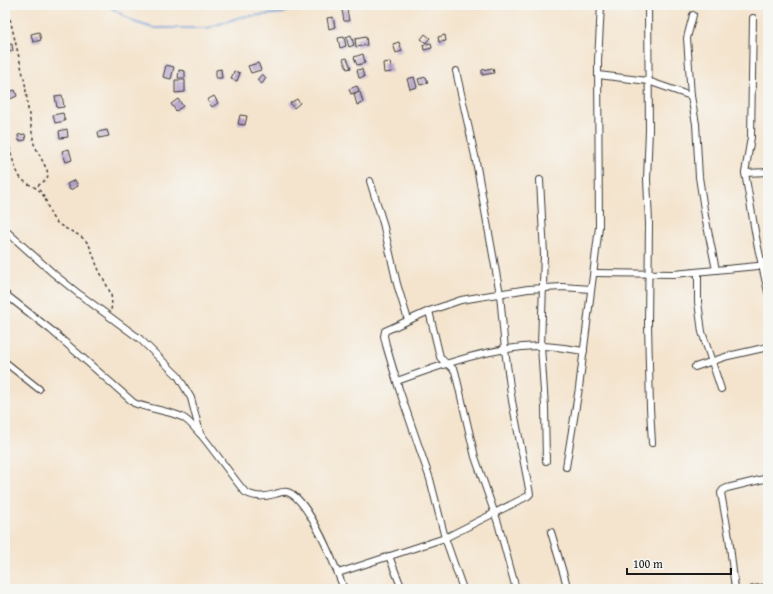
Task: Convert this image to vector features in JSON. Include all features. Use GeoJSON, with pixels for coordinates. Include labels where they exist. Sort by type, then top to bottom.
{"type":"FeatureCollection","features":[{"type":"Feature","properties":{"kind":"street"},"geometry":{"type":"LineString","coordinates":[[566,467],[579,388],[599,227],[598,75],[601,5]]}},
{"type":"Feature","properties":{"kind":"street"},"geometry":{"type":"LineString","coordinates":[[648,5],[649,130],[647,180],[649,223],[650,408],[652,444]]}},
{"type":"Feature","properties":{"kind":"street"},"geometry":{"type":"LineString","coordinates":[[692,15],[687,38],[691,96],[696,124],[699,176],[705,216],[716,270]]}},
{"type":"Feature","properties":{"kind":"street"},"geometry":{"type":"LineString","coordinates":[[753,18],[751,137],[745,173],[757,243],[765,265],[768,292]]}},
{"type":"Feature","properties":{"kind":"street"},"geometry":{"type":"LineString","coordinates":[[338,573],[445,538],[494,514],[530,494],[512,401],[505,350],[500,294],[476,156],[456,72]]}},
{"type":"Feature","properties":{"kind":"street"},"geometry":{"type":"LineString","coordinates":[[598,75],[648,81],[691,96]]}},
{"type":"Feature","properties":{"kind":"street"},"geometry":{"type":"LineString","coordinates":[[745,173],[768,172]]}},
{"type":"Feature","properties":{"kind":"street"},"geometry":{"type":"LineString","coordinates":[[540,180],[544,254],[541,346],[545,406],[546,461]]}},
{"type":"Feature","properties":{"kind":"street"},"geometry":{"type":"LineString","coordinates":[[370,181],[383,223],[397,284],[408,320]]}},
{"type":"Feature","properties":{"kind":"street"},"geometry":{"type":"LineString","coordinates":[[5,230],[54,274],[140,339],[178,376],[190,398],[200,434]]}},
{"type":"Feature","properties":{"kind":"street"},"geometry":{"type":"LineString","coordinates":[[594,273],[649,274],[698,272],[765,265]]}},
{"type":"Feature","properties":{"kind":"street"},"geometry":{"type":"LineString","coordinates":[[698,272],[698,302],[702,332],[721,389]]}},
{"type":"Feature","properties":{"kind":"street"},"geometry":{"type":"LineString","coordinates":[[463,589],[445,538],[430,478],[386,345],[384,336],[385,330],[461,300],[486,295],[562,287],[591,289]]}},
{"type":"Feature","properties":{"kind":"street"},"geometry":{"type":"LineString","coordinates":[[5,294],[62,340],[134,404],[161,410],[190,422],[246,492],[253,496],[264,497],[283,491],[288,492],[301,501],[323,540],[344,589]]}},
{"type":"Feature","properties":{"kind":"street"},"geometry":{"type":"LineString","coordinates":[[429,312],[440,357],[455,371],[475,457],[494,514],[516,589]]}},
{"type":"Feature","properties":{"kind":"street"},"geometry":{"type":"LineString","coordinates":[[397,381],[447,363],[480,354],[541,346],[584,351]]}},
{"type":"Feature","properties":{"kind":"street"},"geometry":{"type":"LineString","coordinates":[[695,367],[736,354],[768,347]]}},
{"type":"Feature","properties":{"kind":"street"},"geometry":{"type":"LineString","coordinates":[[5,362],[39,388]]}},
{"type":"Feature","properties":{"kind":"street"},"geometry":{"type":"LineString","coordinates":[[735,589],[729,537],[721,492],[727,488],[768,478]]}},
{"type":"Feature","properties":{"kind":"street"},"geometry":{"type":"LineString","coordinates":[[551,532],[568,589]]}},
{"type":"Feature","properties":{"kind":"street"},"geometry":{"type":"LineString","coordinates":[[389,556],[402,589]]}},
{"type":"Feature","properties":{"kind":"street"},"geometry":{"type":"LineString","coordinates":[[753,589],[768,587]]}},
{"type":"Feature","properties":{"kind":"path"},"geometry":{"type":"LineString","coordinates":[[10,19],[25,83],[34,144],[48,175],[47,179],[35,188]]}},
{"type":"Feature","properties":{"kind":"path"},"geometry":{"type":"LineString","coordinates":[[5,124],[17,172],[21,179],[44,196],[52,217],[58,224],[77,234],[86,241],[111,294],[112,304],[110,316]]}},
{"type":"Feature","properties":{"kind":"building"},"geometry":{"type":"Polygon","coordinates":[[[347,9],[349,21],[344,21],[342,10],[347,9]]]}},
{"type":"Feature","properties":{"kind":"building"},"geometry":{"type":"Polygon","coordinates":[[[333,17],[335,27],[329,29],[327,18],[333,17]]]}},
{"type":"Feature","properties":{"kind":"building"},"geometry":{"type":"Polygon","coordinates":[[[39,32],[41,40],[33,42],[31,34],[39,32]]]}},
{"type":"Feature","properties":{"kind":"building"},"geometry":{"type":"Polygon","coordinates":[[[425,34],[430,38],[426,43],[421,39],[425,34]]]}},
{"type":"Feature","properties":{"kind":"building"},"geometry":{"type":"Polygon","coordinates":[[[351,35],[354,45],[349,47],[346,37],[351,35]]]}},
{"type":"Feature","properties":{"kind":"building"},"geometry":{"type":"Polygon","coordinates":[[[445,35],[446,41],[439,42],[438,37],[445,35]]]}},
{"type":"Feature","properties":{"kind":"building"},"geometry":{"type":"Polygon","coordinates":[[[344,37],[346,46],[340,48],[338,38],[344,37]]]}},
{"type":"Feature","properties":{"kind":"building"},"geometry":{"type":"Polygon","coordinates":[[[366,37],[367,45],[356,47],[355,39],[366,37]]]}},
{"type":"Feature","properties":{"kind":"building"},"geometry":{"type":"Polygon","coordinates":[[[399,42],[402,51],[396,53],[393,44],[399,42]]]}},
{"type":"Feature","properties":{"kind":"building"},"geometry":{"type":"Polygon","coordinates":[[[431,43],[432,48],[424,50],[423,45],[431,43]]]}},
{"type":"Feature","properties":{"kind":"building"},"geometry":{"type":"Polygon","coordinates":[[[12,44],[13,51],[5,52],[5,45],[12,44]]]}},
{"type":"Feature","properties":{"kind":"building"},"geometry":{"type":"Polygon","coordinates":[[[363,54],[365,63],[357,65],[354,57],[363,54]]]}},
{"type":"Feature","properties":{"kind":"building"},"geometry":{"type":"Polygon","coordinates":[[[347,58],[351,68],[347,69],[343,59],[347,58]]]}},
{"type":"Feature","properties":{"kind":"building"},"geometry":{"type":"Polygon","coordinates":[[[390,62],[392,72],[384,73],[383,63],[390,62]]]}},
{"type":"Feature","properties":{"kind":"building"},"geometry":{"type":"Polygon","coordinates":[[[258,63],[261,70],[251,73],[248,66],[258,63]]]}},
{"type":"Feature","properties":{"kind":"building"},"geometry":{"type":"Polygon","coordinates":[[[166,65],[174,67],[171,79],[163,77],[166,65]]]}},
{"type":"Feature","properties":{"kind":"building"},"geometry":{"type":"Polygon","coordinates":[[[493,68],[494,73],[482,75],[482,70],[493,68]]]}},
{"type":"Feature","properties":{"kind":"building"},"geometry":{"type":"Polygon","coordinates":[[[221,69],[222,78],[216,78],[216,70],[221,69]]]}},
{"type":"Feature","properties":{"kind":"building"},"geometry":{"type":"Polygon","coordinates":[[[362,69],[364,77],[359,78],[357,70],[362,69]]]}},
{"type":"Feature","properties":{"kind":"building"},"geometry":{"type":"Polygon","coordinates":[[[179,70],[185,71],[185,78],[178,78],[179,70]]]}},
{"type":"Feature","properties":{"kind":"building"},"geometry":{"type":"Polygon","coordinates":[[[234,71],[240,73],[237,81],[231,79],[234,71]]]}},
{"type":"Feature","properties":{"kind":"building"},"geometry":{"type":"Polygon","coordinates":[[[262,74],[266,78],[262,84],[257,80],[262,74]]]}},
{"type":"Feature","properties":{"kind":"building"},"geometry":{"type":"Polygon","coordinates":[[[414,77],[417,87],[410,89],[407,79],[414,77]]]}},
{"type":"Feature","properties":{"kind":"building"},"geometry":{"type":"Polygon","coordinates":[[[426,77],[428,83],[420,85],[418,79],[426,77]]]}},
{"type":"Feature","properties":{"kind":"building"},"geometry":{"type":"Polygon","coordinates":[[[175,80],[185,80],[185,92],[175,93],[175,80]]]}},
{"type":"Feature","properties":{"kind":"building"},"geometry":{"type":"Polygon","coordinates":[[[357,86],[359,91],[351,94],[349,89],[357,86]]]}},
{"type":"Feature","properties":{"kind":"building"},"geometry":{"type":"Polygon","coordinates":[[[15,90],[17,96],[8,100],[6,93],[15,90]]]}},
{"type":"Feature","properties":{"kind":"building"},"geometry":{"type":"Polygon","coordinates":[[[360,92],[363,103],[357,105],[354,94],[360,92]]]}},
{"type":"Feature","properties":{"kind":"building"},"geometry":{"type":"Polygon","coordinates":[[[62,95],[64,107],[57,108],[55,96],[62,95]]]}},
{"type":"Feature","properties":{"kind":"building"},"geometry":{"type":"Polygon","coordinates":[[[214,96],[218,103],[212,107],[207,100],[214,96]]]}},
{"type":"Feature","properties":{"kind":"building"},"geometry":{"type":"Polygon","coordinates":[[[178,99],[183,106],[176,111],[171,104],[178,99]]]}},
{"type":"Feature","properties":{"kind":"building"},"geometry":{"type":"Polygon","coordinates":[[[297,99],[300,103],[294,108],[290,103],[297,99]]]}},
{"type":"Feature","properties":{"kind":"building"},"geometry":{"type":"Polygon","coordinates":[[[63,113],[65,121],[55,123],[53,115],[63,113]]]}},
{"type":"Feature","properties":{"kind":"building"},"geometry":{"type":"Polygon","coordinates":[[[240,115],[247,116],[245,125],[238,124],[240,115]]]}},
{"type":"Feature","properties":{"kind":"building"},"geometry":{"type":"Polygon","coordinates":[[[67,129],[68,137],[60,138],[59,131],[67,129]]]}},
{"type":"Feature","properties":{"kind":"building"},"geometry":{"type":"Polygon","coordinates":[[[107,130],[109,136],[99,138],[98,132],[107,130]]]}},
{"type":"Feature","properties":{"kind":"building"},"geometry":{"type":"Polygon","coordinates":[[[25,134],[26,140],[19,141],[18,135],[25,134]]]}},
{"type":"Feature","properties":{"kind":"building"},"geometry":{"type":"Polygon","coordinates":[[[69,149],[72,160],[66,162],[62,151],[69,149]]]}},
{"type":"Feature","properties":{"kind":"building"},"geometry":{"type":"Polygon","coordinates":[[[75,180],[78,186],[70,190],[67,184],[75,180]]]}},
{"type":"Feature","properties":{"kind":"waterway"},"geometry":{"type":"LineString","coordinates":[[107,5],[134,22],[153,28],[207,28],[241,17],[283,13],[301,5]]}}]}
